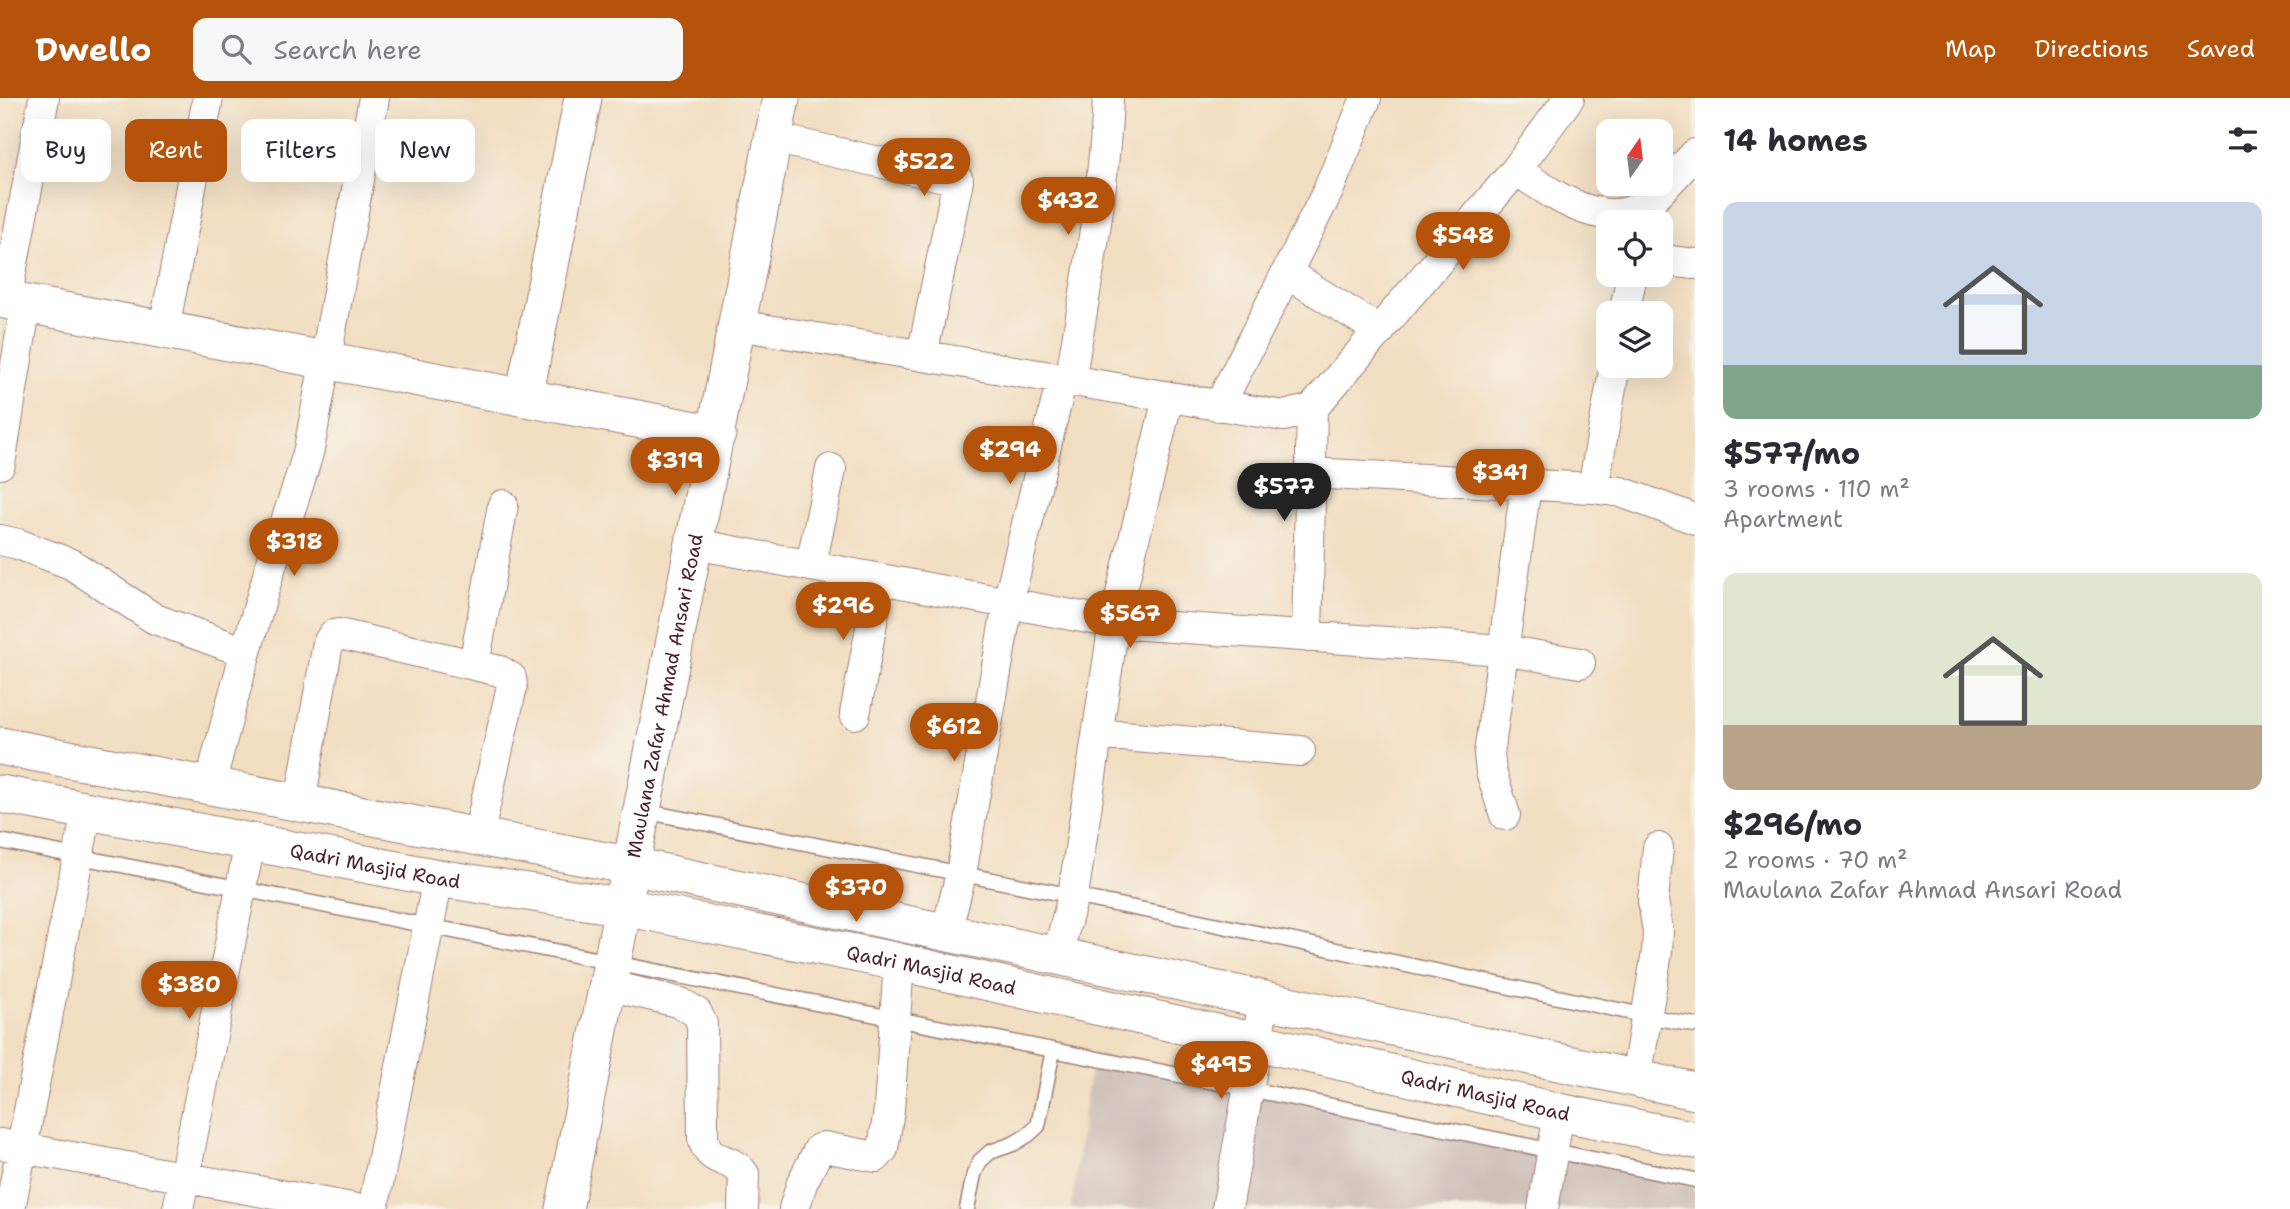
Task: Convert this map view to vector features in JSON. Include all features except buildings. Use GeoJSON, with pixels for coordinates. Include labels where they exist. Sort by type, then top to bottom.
{"type":"FeatureCollection","features":[{"type":"Feature","properties":{"kind":"street"},"geometry":{"type":"LineString","coordinates":[[0,464],[11,300],[44,98]]}},
{"type":"Feature","properties":{"kind":"street"},"geometry":{"type":"LineString","coordinates":[[163,329],[208,98]]}},
{"type":"Feature","properties":{"kind":"street"},"geometry":{"type":"LineString","coordinates":[[210,785],[245,652],[309,449],[374,98]]}},
{"type":"Feature","properties":{"kind":"street"},"geometry":{"type":"LineString","coordinates":[[524,397],[583,98]]}},
{"type":"Feature","properties":{"kind":"street","name":"Maulana Zafar Ahmad Ansari Road"},"geometry":{"type":"LineString","coordinates":[[564,1209],[781,98]]}},
{"type":"Feature","properties":{"kind":"street"},"geometry":{"type":"LineString","coordinates":[[946,933],[961,874],[1008,603],[1066,380],[1095,232],[1106,143],[1108,98]]}},
{"type":"Feature","properties":{"kind":"street"},"geometry":{"type":"LineString","coordinates":[[1219,406],[1328,191],[1366,98]]}},
{"type":"Feature","properties":{"kind":"street"},"geometry":{"type":"LineString","coordinates":[[738,325],[1284,416],[1312,409],[1516,170],[1569,98]]}},
{"type":"Feature","properties":{"kind":"street"},"geometry":{"type":"LineString","coordinates":[[774,138],[958,180],[922,356]]}},
{"type":"Feature","properties":{"kind":"street"},"geometry":{"type":"LineString","coordinates":[[1647,210],[1695,154]]}},
{"type":"Feature","properties":{"kind":"street"},"geometry":{"type":"LineString","coordinates":[[1516,170],[1546,190],[1596,212]]}},
{"type":"Feature","properties":{"kind":"street"},"geometry":{"type":"LineString","coordinates":[[1673,261],[1695,264]]}},
{"type":"Feature","properties":{"kind":"street"},"geometry":{"type":"LineString","coordinates":[[1287,274],[1380,331]]}},
{"type":"Feature","properties":{"kind":"street"},"geometry":{"type":"LineString","coordinates":[[11,300],[717,434]]}},
{"type":"Feature","properties":{"kind":"street"},"geometry":{"type":"LineString","coordinates":[[1592,488],[1613,378]]}},
{"type":"Feature","properties":{"kind":"street"},"geometry":{"type":"LineString","coordinates":[[1057,956],[1073,896],[1114,623],[1168,398]]}},
{"type":"Feature","properties":{"kind":"street"},"geometry":{"type":"LineString","coordinates":[[1307,637],[1312,409]]}},
{"type":"Feature","properties":{"kind":"street"},"geometry":{"type":"LineString","coordinates":[[811,565],[831,469]]}},
{"type":"Feature","properties":{"kind":"street"},"geometry":{"type":"LineString","coordinates":[[1311,473],[1592,488],[1621,492],[1695,519]]}},
{"type":"Feature","properties":{"kind":"street"},"geometry":{"type":"LineString","coordinates":[[1505,815],[1491,772],[1489,754],[1526,485]]}},
{"type":"Feature","properties":{"kind":"street"},"geometry":{"type":"LineString","coordinates":[[474,665],[503,505]]}},
{"type":"Feature","properties":{"kind":"street"},"geometry":{"type":"LineString","coordinates":[[0,540],[71,564],[155,619],[245,652]]}},
{"type":"Feature","properties":{"kind":"street"},"geometry":{"type":"LineString","coordinates":[[695,544],[1114,623],[1503,649],[1580,663]]}},
{"type":"Feature","properties":{"kind":"street"},"geometry":{"type":"LineString","coordinates":[[855,714],[880,579]]}},
{"type":"Feature","properties":{"kind":"street"},"geometry":{"type":"LineString","coordinates":[[300,802],[328,643],[333,635],[339,634],[474,665],[507,674],[511,678],[512,685],[478,837]]}},
{"type":"Feature","properties":{"kind":"street"},"geometry":{"type":"LineString","coordinates":[[1099,734],[1300,751]]}},
{"type":"Feature","properties":{"kind":"street","name":"Qadri Masjid Road"},"geometry":{"type":"LineString","coordinates":[[0,746],[632,866],[1636,1079],[1690,1084]]}},
{"type":"Feature","properties":{"kind":"street","name":"Qadri Masjid Road"},"geometry":{"type":"LineString","coordinates":[[0,794],[438,878],[624,907],[899,962],[1559,1112],[1683,1137]]}},
{"type":"Feature","properties":{"kind":"street"},"geometry":{"type":"LineString","coordinates":[[10,1209],[11,1146],[87,811]]}},
{"type":"Feature","properties":{"kind":"street"},"geometry":{"type":"LineString","coordinates":[[178,1209],[250,842]]}},
{"type":"Feature","properties":{"kind":"street"},"geometry":{"type":"LineString","coordinates":[[1636,1079],[1657,952],[1658,931],[1653,901],[1657,848]]}},
{"type":"Feature","properties":{"kind":"street"},"geometry":{"type":"LineString","coordinates":[[373,1209],[438,878]]}},
{"type":"Feature","properties":{"kind":"street"},"geometry":{"type":"LineString","coordinates":[[794,1209],[802,1183],[819,1149],[824,1147],[876,1157],[883,1149],[889,1110],[899,962]]}},
{"type":"Feature","properties":{"kind":"street"},"geometry":{"type":"LineString","coordinates":[[610,975],[681,1003],[697,1013],[702,1024],[702,1138],[712,1157],[739,1167],[744,1174],[743,1209]]}},
{"type":"Feature","properties":{"kind":"street"},"geometry":{"type":"LineString","coordinates":[[1227,1209],[1265,1001]]}},
{"type":"Feature","properties":{"kind":"street"},"geometry":{"type":"LineString","coordinates":[[1683,1137],[1690,1084]]}},
{"type":"Feature","properties":{"kind":"street"},"geometry":{"type":"LineString","coordinates":[[1543,1209],[1559,1112]]}},
{"type":"Feature","properties":{"kind":"street"},"geometry":{"type":"LineString","coordinates":[[11,1146],[357,1209]]}},
{"type":"Feature","properties":{"kind":"lane"},"geometry":{"type":"LineString","coordinates":[[642,811],[1073,896],[1695,1024]]}},
{"type":"Feature","properties":{"kind":"lane"},"geometry":{"type":"LineString","coordinates":[[0,841],[428,926],[610,975],[894,1019],[1695,1180]]}},
{"type":"Feature","properties":{"kind":"lane"},"geometry":{"type":"LineString","coordinates":[[967,1209],[974,1174],[980,1161],[990,1152],[1028,1135],[1038,1126],[1053,1050]]}},
{"type":"Feature","properties":{"kind":"shaded area"},"geometry":{"type":"Polygon","coordinates":[[[1092,1054],[1695,1186],[1695,1209],[1071,1209],[1092,1054]]]}}]}
